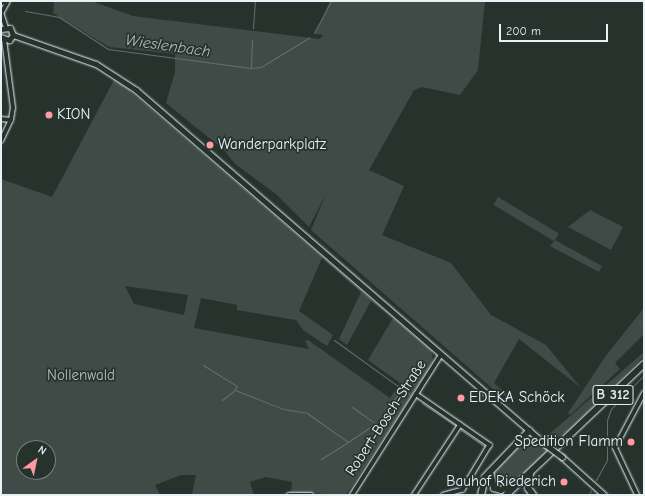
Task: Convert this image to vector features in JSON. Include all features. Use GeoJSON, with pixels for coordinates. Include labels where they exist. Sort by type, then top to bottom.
{"type":"FeatureCollection","features":[{"type":"Feature","properties":{"kind":"highway","name":"B 312"},"geometry":{"type":"LineString","coordinates":[[506,495],[644,364]]}},
{"type":"Feature","properties":{"kind":"highway"},"geometry":{"type":"LineString","coordinates":[[481,495],[490,470],[529,431]]}},
{"type":"Feature","properties":{"kind":"highway"},"geometry":{"type":"LineString","coordinates":[[490,470],[489,481],[497,490],[505,490],[522,481]]}},
{"type":"Feature","properties":{"kind":"highway"},"geometry":{"type":"LineString","coordinates":[[532,471],[528,482],[532,495]]}},
{"type":"Feature","properties":{"kind":"main road"},"geometry":{"type":"LineString","coordinates":[[1,29],[6,26],[13,35],[96,64],[136,90],[603,494]]}},
{"type":"Feature","properties":{"kind":"main road"},"geometry":{"type":"LineString","coordinates":[[3,39],[13,35]]}},
{"type":"Feature","properties":{"kind":"street"},"geometry":{"type":"LineString","coordinates":[[1,4],[6,1]]}},
{"type":"Feature","properties":{"kind":"street"},"geometry":{"type":"LineString","coordinates":[[6,1],[1,11],[6,26]]}},
{"type":"Feature","properties":{"kind":"street"},"geometry":{"type":"LineString","coordinates":[[1,141],[11,120],[3,39]]}},
{"type":"Feature","properties":{"kind":"street"},"geometry":{"type":"LineString","coordinates":[[1,119],[11,120]]}},
{"type":"Feature","properties":{"kind":"street","name":"Robert-Bosch-Straße"},"geometry":{"type":"LineString","coordinates":[[352,495],[441,355]]}},
{"type":"Feature","properties":{"kind":"street"},"geometry":{"type":"LineString","coordinates":[[637,495],[615,448],[644,393]]}},
{"type":"Feature","properties":{"kind":"street"},"geometry":{"type":"LineString","coordinates":[[416,394],[490,445],[463,490],[444,495]]}},
{"type":"Feature","properties":{"kind":"street"},"geometry":{"type":"LineString","coordinates":[[420,495],[415,494],[460,425]]}},
{"type":"Feature","properties":{"kind":"street"},"geometry":{"type":"LineString","coordinates":[[289,495],[311,495]]}},
{"type":"Feature","properties":{"kind":"green space"},"geometry":{"type":"Polygon","coordinates":[[[54,1],[91,1],[133,16],[320,39],[323,35],[315,34],[330,1],[485,1],[478,70],[460,95],[422,87],[414,90],[369,170],[404,186],[382,235],[451,263],[491,315],[546,345],[581,388],[519,339],[494,383],[516,402],[493,389],[311,230],[326,194],[309,227],[276,194],[235,164],[224,150],[166,103],[175,72],[175,54],[109,47],[53,13],[54,1]]]}},
{"type":"Feature","properties":{"kind":"green space","name":"Nollenwald"},"geometry":{"type":"Polygon","coordinates":[[[115,78],[432,351],[433,364],[346,495],[291,492],[292,482],[266,477],[250,482],[254,495],[192,495],[196,475],[181,475],[155,485],[160,495],[1,495],[1,179],[52,197],[115,78]],[[322,258],[299,311],[333,335],[327,346],[303,330],[296,320],[237,310],[237,305],[201,298],[194,328],[309,349],[305,341],[308,340],[390,398],[400,383],[368,360],[393,318],[371,301],[347,345],[339,339],[361,292],[322,258]],[[125,286],[134,304],[184,315],[188,295],[125,286]]]}},
{"type":"Feature","properties":{"kind":"green space"},"geometry":{"type":"Polygon","coordinates":[[[498,197],[559,234],[554,241],[493,205],[498,197]]]}},
{"type":"Feature","properties":{"kind":"green space"},"geometry":{"type":"Polygon","coordinates":[[[590,210],[623,227],[611,250],[568,227],[590,210]]]}},
{"type":"Feature","properties":{"kind":"green space"},"geometry":{"type":"Polygon","coordinates":[[[555,240],[602,266],[599,272],[550,246],[555,240]]]}},
{"type":"Feature","properties":{"kind":"green space"},"geometry":{"type":"Polygon","coordinates":[[[644,294],[644,334],[615,363],[620,369],[570,415],[568,413],[605,357],[643,309],[644,294]]]}},
{"type":"Feature","properties":{"kind":"green space"},"geometry":{"type":"Polygon","coordinates":[[[644,352],[644,356],[571,429],[558,437],[547,436],[644,352]]]}},
{"type":"Feature","properties":{"kind":"green space"},"geometry":{"type":"Polygon","coordinates":[[[535,439],[549,452],[508,487],[496,487],[491,475],[516,448],[535,439]]]}},
{"type":"Feature","properties":{"kind":"waterway"},"geometry":{"type":"LineString","coordinates":[[253,28],[255,1]]}},
{"type":"Feature","properties":{"kind":"waterway","name":"Wieslenbach"},"geometry":{"type":"LineString","coordinates":[[314,33],[331,1]]}},
{"type":"Feature","properties":{"kind":"waterway","name":"Wieslenbach"},"geometry":{"type":"LineString","coordinates":[[25,11],[59,17],[108,49],[251,68],[261,67],[310,37]]}},
{"type":"Feature","properties":{"kind":"waterway"},"geometry":{"type":"LineString","coordinates":[[251,68],[252,40]]}},
{"type":"Feature","properties":{"kind":"waterway"},"geometry":{"type":"LineString","coordinates":[[334,340],[402,389]]}},
{"type":"Feature","properties":{"kind":"waterway"},"geometry":{"type":"LineString","coordinates":[[203,365],[237,386],[235,389]]}},
{"type":"Feature","properties":{"kind":"waterway"},"geometry":{"type":"LineString","coordinates":[[596,480],[607,460],[607,420],[611,409],[644,375]]}},
{"type":"Feature","properties":{"kind":"waterway"},"geometry":{"type":"LineString","coordinates":[[380,420],[402,389],[412,396]]}},
{"type":"Feature","properties":{"kind":"waterway"},"geometry":{"type":"LineString","coordinates":[[222,400],[235,390],[283,409],[307,413],[348,442],[376,423]]}},
{"type":"Feature","properties":{"kind":"waterway"},"geometry":{"type":"LineString","coordinates":[[422,403],[456,426]]}},
{"type":"Feature","properties":{"kind":"waterway"},"geometry":{"type":"LineString","coordinates":[[352,407],[375,423]]}},
{"type":"Feature","properties":{"kind":"waterway"},"geometry":{"type":"LineString","coordinates":[[461,430],[485,447]]}},
{"type":"Feature","properties":{"kind":"waterway"},"geometry":{"type":"LineString","coordinates":[[321,459],[348,442]]}},
{"type":"Feature","properties":{"kind":"waterway"},"geometry":{"type":"LineString","coordinates":[[589,495],[591,490]]}},
{"type":"Feature","properties":{"kind":"place","name":"KION"},"geometry":{"type":"Point","coordinates":[49,115]}},
{"type":"Feature","properties":{"kind":"place","name":"Wanderparkplatz"},"geometry":{"type":"Point","coordinates":[210,145]}},
{"type":"Feature","properties":{"kind":"place","name":"EDEKA Schöck"},"geometry":{"type":"Point","coordinates":[461,398]}},
{"type":"Feature","properties":{"kind":"place","name":"Spedition Flamm"},"geometry":{"type":"Point","coordinates":[631,442]}},
{"type":"Feature","properties":{"kind":"place","name":"Bauhof Riederich"},"geometry":{"type":"Point","coordinates":[564,482]}}]}
